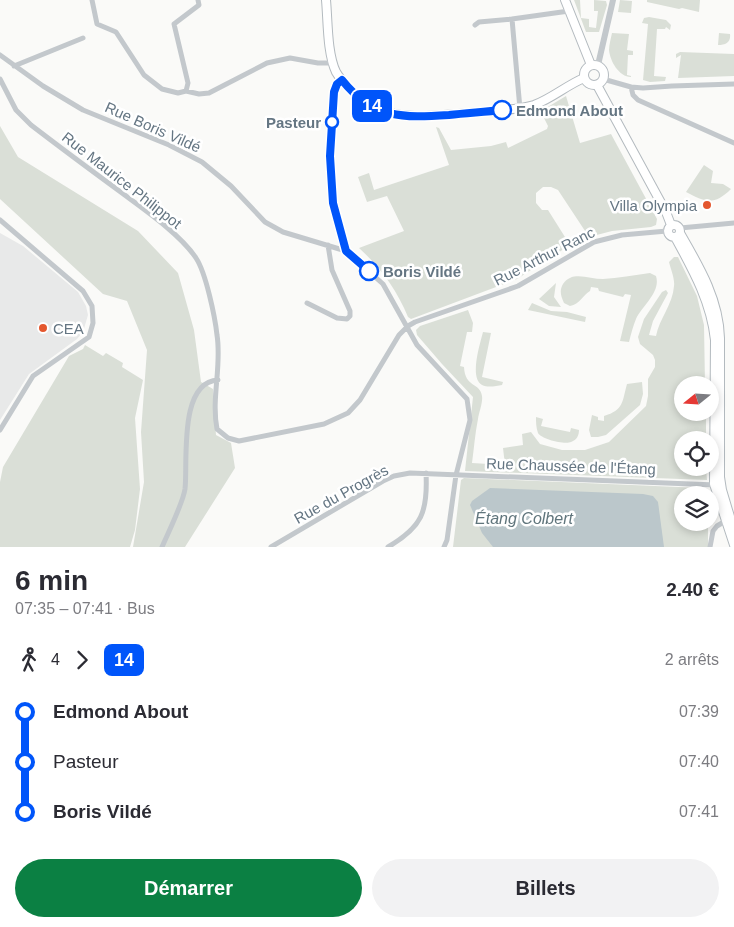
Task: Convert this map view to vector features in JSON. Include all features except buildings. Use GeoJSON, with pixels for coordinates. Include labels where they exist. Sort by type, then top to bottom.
{"type":"FeatureCollection","features":[{"type":"Feature","properties":{"kind":"main road"},"geometry":{"type":"LineString","coordinates":[[326,0],[333,62],[342,80],[361,99],[376,109],[405,117],[520,108],[536,104],[584,78]]}},
{"type":"Feature","properties":{"kind":"main road"},"geometry":{"type":"LineString","coordinates":[[564,0],[594,65],[603,69],[603,79],[596,84],[590,84],[584,78]]}},
{"type":"Feature","properties":{"kind":"main road"},"geometry":{"type":"LineString","coordinates":[[584,78],[586,68],[594,65]]}},
{"type":"Feature","properties":{"kind":"main road"},"geometry":{"type":"LineString","coordinates":[[596,84],[666,212],[669,235],[678,233]]}},
{"type":"Feature","properties":{"kind":"main road"},"geometry":{"type":"LineString","coordinates":[[678,233],[703,292],[713,326],[715,340],[714,484],[734,545]]}},
{"type":"Feature","properties":{"kind":"main road"},"geometry":{"type":"LineString","coordinates":[[678,233],[708,286],[718,315],[722,490],[734,530]]}},
{"type":"Feature","properties":{"kind":"street"},"geometry":{"type":"LineString","coordinates":[[92,0],[98,24],[116,32],[144,75],[162,89],[178,93],[186,91],[199,94],[209,93],[267,62],[290,58],[318,63],[333,62]]}},
{"type":"Feature","properties":{"kind":"street"},"geometry":{"type":"LineString","coordinates":[[186,91],[188,83],[174,24],[199,5],[198,0]]}},
{"type":"Feature","properties":{"kind":"street"},"geometry":{"type":"LineString","coordinates":[[594,65],[613,0]]}},
{"type":"Feature","properties":{"kind":"street"},"geometry":{"type":"LineString","coordinates":[[475,24],[478,22],[569,11]]}},
{"type":"Feature","properties":{"kind":"street"},"geometry":{"type":"LineString","coordinates":[[512,18],[520,108]]}},
{"type":"Feature","properties":{"kind":"street"},"geometry":{"type":"LineString","coordinates":[[14,66],[83,38]]}},
{"type":"Feature","properties":{"kind":"street","name":"Rue Boris Vildé"},"geometry":{"type":"LineString","coordinates":[[0,54],[43,86],[83,110],[169,145],[202,162],[231,186],[265,222],[283,232],[346,251]]}},
{"type":"Feature","properties":{"kind":"street","name":"Rue Maurice Philippot"},"geometry":{"type":"LineString","coordinates":[[0,79],[21,116],[155,217],[196,258],[202,270],[218,336],[218,380],[214,414],[217,429],[228,438],[239,441],[324,424],[348,413],[360,400],[399,335],[408,326]]}},
{"type":"Feature","properties":{"kind":"street"},"geometry":{"type":"LineString","coordinates":[[603,79],[631,87],[643,88],[734,84]]}},
{"type":"Feature","properties":{"kind":"street"},"geometry":{"type":"LineString","coordinates":[[342,80],[337,84],[334,92],[330,156],[333,203],[346,251],[383,284],[417,345],[468,399],[470,420],[456,475],[447,540],[444,547]]}},
{"type":"Feature","properties":{"kind":"street"},"geometry":{"type":"LineString","coordinates":[[631,87],[632,95],[638,100],[734,143]]}},
{"type":"Feature","properties":{"kind":"street"},"geometry":{"type":"LineString","coordinates":[[0,220],[83,291],[92,306],[93,323],[89,337],[34,376],[0,430]]}},
{"type":"Feature","properties":{"kind":"street"},"geometry":{"type":"LineString","coordinates":[[678,233],[734,223]]}},
{"type":"Feature","properties":{"kind":"street","name":"Rue Arthur Ranc"},"geometry":{"type":"LineString","coordinates":[[408,326],[498,294],[537,276],[594,242],[622,235],[669,228]]}},
{"type":"Feature","properties":{"kind":"street"},"geometry":{"type":"LineString","coordinates":[[307,303],[337,318],[347,319],[350,316],[350,311],[332,270],[328,245]]}},
{"type":"Feature","properties":{"kind":"street"},"geometry":{"type":"LineString","coordinates":[[162,547],[185,491],[187,437],[190,409],[195,394],[204,384],[218,380]]}},
{"type":"Feature","properties":{"kind":"street"},"geometry":{"type":"LineString","coordinates":[[388,547],[414,529],[422,516],[426,499],[426,473]]}},
{"type":"Feature","properties":{"kind":"street","name":"Rue du Progrès"},"geometry":{"type":"LineString","coordinates":[[271,547],[394,476],[426,473],[456,475]]}},
{"type":"Feature","properties":{"kind":"street","name":"Rue Chaussée de l'Étang"},"geometry":{"type":"LineString","coordinates":[[456,475],[714,484]]}},
{"type":"Feature","properties":{"kind":"street"},"geometry":{"type":"LineString","coordinates":[[714,484],[722,490]]}},
{"type":"Feature","properties":{"kind":"street"},"geometry":{"type":"LineString","coordinates":[[710,547],[713,531],[717,526],[726,522],[729,514]]}},
{"type":"Feature","properties":{"kind":"shaded area"},"geometry":{"type":"Polygon","coordinates":[[[574,0],[580,0],[581,18],[589,19],[589,27],[596,28],[598,11],[594,11],[594,0],[606,1],[607,5],[599,32],[586,32],[574,0]]]}},
{"type":"Feature","properties":{"kind":"shaded area"},"geometry":{"type":"Polygon","coordinates":[[[620,0],[632,1],[631,13],[618,12],[620,0]]]}},
{"type":"Feature","properties":{"kind":"shaded area"},"geometry":{"type":"Polygon","coordinates":[[[647,0],[700,0],[699,12],[647,2],[647,0]]]}},
{"type":"Feature","properties":{"kind":"shaded area"},"geometry":{"type":"Polygon","coordinates":[[[644,18],[666,20],[671,25],[670,30],[666,27],[665,29],[657,29],[654,76],[666,77],[665,81],[650,82],[643,80],[648,24],[642,23],[644,18]]]}},
{"type":"Feature","properties":{"kind":"shaded area"},"geometry":{"type":"Polygon","coordinates":[[[612,33],[629,34],[627,50],[633,51],[633,55],[628,55],[627,75],[631,77],[623,74],[619,71],[611,59],[609,50],[612,33]]]}},
{"type":"Feature","properties":{"kind":"shaded area"},"geometry":{"type":"Polygon","coordinates":[[[719,33],[730,34],[730,39],[718,45],[719,33]]]}},
{"type":"Feature","properties":{"kind":"shaded area"},"geometry":{"type":"Polygon","coordinates":[[[680,52],[734,54],[734,76],[678,78],[681,55],[676,58],[676,54],[680,52]]]}},
{"type":"Feature","properties":{"kind":"shaded area"},"geometry":{"type":"Polygon","coordinates":[[[566,96],[580,143],[611,134],[657,219],[656,225],[612,231],[589,237],[558,190],[551,187],[543,187],[536,193],[536,203],[542,210],[548,210],[570,245],[517,279],[411,319],[408,317],[399,298],[387,280],[359,248],[404,231],[387,196],[367,202],[358,177],[369,173],[374,190],[449,165],[436,127],[439,128],[451,150],[491,146],[506,142],[508,148],[547,129],[548,126],[542,114],[533,117],[530,115],[541,111],[566,96]]]}},
{"type":"Feature","properties":{"kind":"shaded area"},"geometry":{"type":"Polygon","coordinates":[[[0,126],[18,157],[138,231],[178,273],[194,330],[201,382],[213,389],[216,435],[231,443],[235,468],[185,547],[133,547],[144,482],[141,432],[147,350],[127,301],[103,294],[0,199],[0,126]]]}},
{"type":"Feature","properties":{"kind":"shaded area"},"geometry":{"type":"Polygon","coordinates":[[[704,165],[713,171],[711,183],[723,184],[731,189],[714,200],[704,200],[686,192],[704,165]]]}},
{"type":"Feature","properties":{"kind":"shaded area","name":"CEA"},"geometry":{"type":"Polygon","coordinates":[[[0,233],[23,246],[78,292],[86,306],[88,315],[83,332],[77,339],[29,374],[0,420],[0,233]]]}},
{"type":"Feature","properties":{"kind":"shaded area"},"geometry":{"type":"Polygon","coordinates":[[[674,257],[678,257],[697,296],[704,325],[705,376],[674,376],[674,421],[706,421],[706,431],[674,431],[674,476],[707,476],[707,480],[465,471],[473,397],[417,335],[416,330],[420,326],[468,310],[473,323],[472,332],[467,332],[460,366],[464,367],[467,378],[481,392],[482,396],[472,463],[505,465],[503,448],[523,445],[522,434],[531,432],[540,444],[562,450],[585,450],[609,442],[646,406],[648,379],[655,367],[655,360],[653,355],[640,344],[638,337],[644,319],[662,292],[666,290],[668,293],[653,321],[649,335],[656,336],[669,305],[673,293],[674,280],[669,262],[674,257]]]}},
{"type":"Feature","properties":{"kind":"shaded area"},"geometry":{"type":"Polygon","coordinates":[[[650,273],[656,276],[656,288],[636,319],[629,342],[620,341],[631,295],[625,294],[623,297],[591,287],[590,291],[579,301],[570,306],[564,303],[561,296],[563,284],[571,277],[581,276],[603,279],[650,273]]]}},
{"type":"Feature","properties":{"kind":"shaded area"},"geometry":{"type":"Polygon","coordinates":[[[556,283],[554,297],[561,307],[549,306],[539,299],[556,283]]]}},
{"type":"Feature","properties":{"kind":"shaded area"},"geometry":{"type":"Polygon","coordinates":[[[532,303],[551,311],[567,312],[586,317],[585,322],[528,310],[532,303]]]}},
{"type":"Feature","properties":{"kind":"shaded area"},"geometry":{"type":"Polygon","coordinates":[[[483,332],[491,333],[482,377],[503,382],[502,385],[487,386],[482,385],[478,381],[476,360],[483,332]]]}},
{"type":"Feature","properties":{"kind":"shaded area"},"geometry":{"type":"Polygon","coordinates":[[[85,345],[103,356],[106,353],[123,363],[122,367],[143,380],[135,418],[140,489],[135,530],[130,547],[0,547],[0,482],[3,467],[69,356],[83,349],[85,345]]]}},
{"type":"Feature","properties":{"kind":"shaded area"},"geometry":{"type":"Polygon","coordinates":[[[642,382],[643,394],[640,405],[606,435],[591,437],[589,430],[592,415],[598,417],[598,420],[604,421],[604,416],[611,414],[619,408],[627,384],[642,382]]]}},
{"type":"Feature","properties":{"kind":"shaded area"},"geometry":{"type":"Polygon","coordinates":[[[536,417],[543,419],[541,426],[570,432],[571,428],[579,430],[578,435],[575,440],[568,443],[548,439],[538,433],[536,417]]]}},
{"type":"Feature","properties":{"kind":"shaded area","name":"Étang Colbert"},"geometry":{"type":"Polygon","coordinates":[[[464,478],[674,487],[674,531],[708,531],[708,547],[453,547],[461,480],[464,478]]]}},
{"type":"Feature","properties":{"kind":"water","name":"Étang Colbert"},"geometry":{"type":"Polygon","coordinates":[[[490,488],[643,494],[653,496],[658,502],[664,547],[493,547],[482,533],[470,505],[472,501],[490,488]]]}},
{"type":"Feature","properties":{"kind":"bus line","name":"14"},"geometry":{"type":"LineString","coordinates":[[369,271],[346,251],[333,203],[330,156],[334,92],[337,84],[342,80],[361,99],[376,109],[405,117],[502,110]]}},
{"type":"Feature","properties":{"kind":"place","name":"Edmond About"},"geometry":{"type":"Point","coordinates":[502,110]}},
{"type":"Feature","properties":{"kind":"place","name":"Pasteur"},"geometry":{"type":"Point","coordinates":[332,122]}},
{"type":"Feature","properties":{"kind":"place","name":"Villa Olympia"},"geometry":{"type":"Point","coordinates":[707,205]}},
{"type":"Feature","properties":{"kind":"place","name":"Boris Vildé"},"geometry":{"type":"Point","coordinates":[369,271]}},
{"type":"Feature","properties":{"kind":"place","name":"CEA"},"geometry":{"type":"Point","coordinates":[43,328]}}]}
